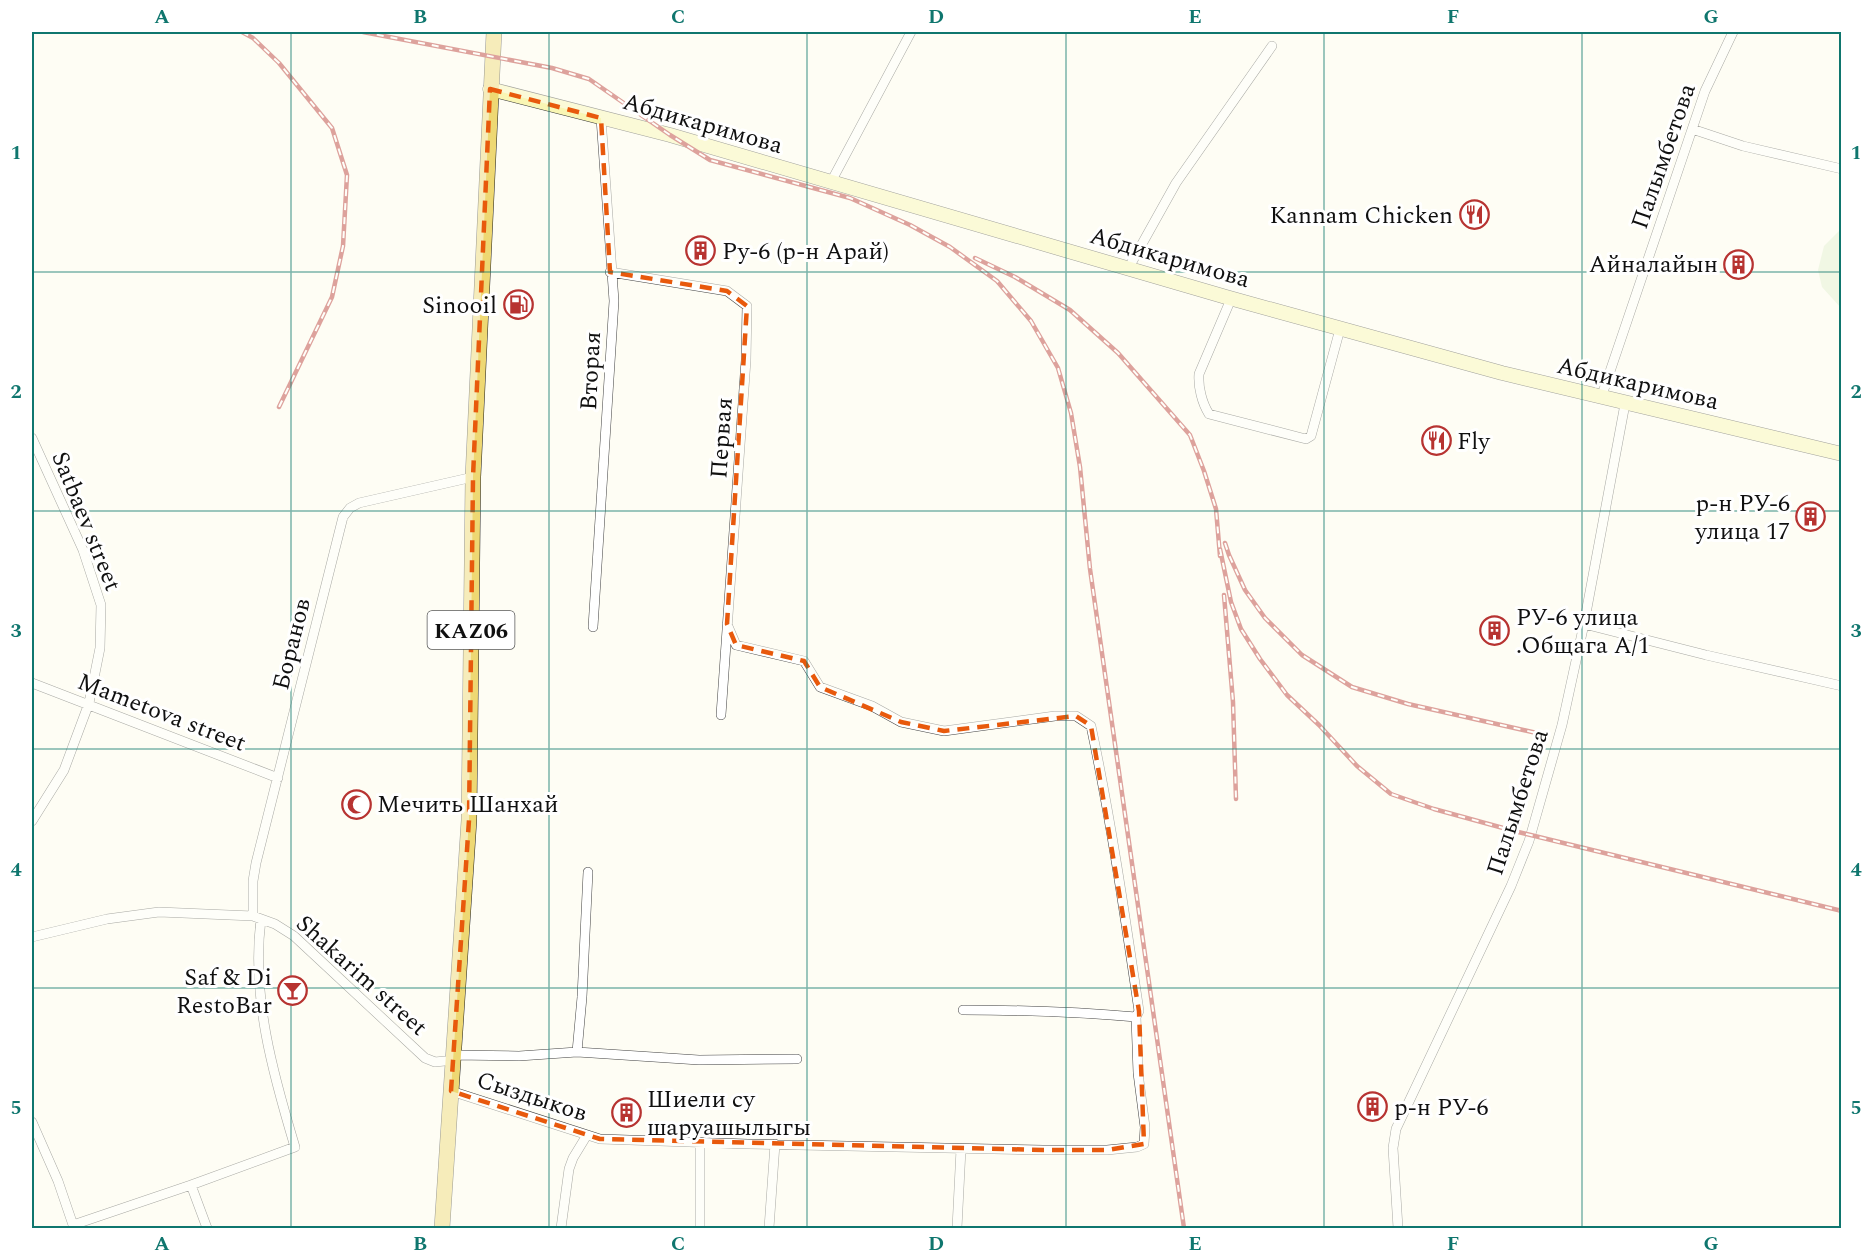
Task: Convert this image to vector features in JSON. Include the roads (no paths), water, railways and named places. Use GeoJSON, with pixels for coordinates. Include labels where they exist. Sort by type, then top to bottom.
{"type":"FeatureCollection","features":[{"type":"Feature","properties":{"kind":"main road","name":"KАZ06"},"geometry":{"type":"LineString","coordinates":[[442,1228],[469,820],[473,477],[494,32]]}},
{"type":"Feature","properties":{"kind":"main road","name":"Абдикаримова"},"geometry":{"type":"LineString","coordinates":[[490,89],[670,135],[1340,329],[1600,398],[1842,454]]}},
{"type":"Feature","properties":{"kind":"street"},"geometry":{"type":"LineString","coordinates":[[831,182],[911,32]]}},
{"type":"Feature","properties":{"kind":"street","name":"Палымбетова"},"geometry":{"type":"LineString","coordinates":[[1600,398],[1704,91],[1733,32]]}},
{"type":"Feature","properties":{"kind":"street"},"geometry":{"type":"LineString","coordinates":[[1128,269],[1176,183],[1272,46]]}},
{"type":"Feature","properties":{"kind":"street","name":"Вторая"},"geometry":{"type":"LineString","coordinates":[[593,627],[614,301],[610,272],[602,118]]}},
{"type":"Feature","properties":{"kind":"street"},"geometry":{"type":"LineString","coordinates":[[1692,129],[1743,146],[1842,169]]}},
{"type":"Feature","properties":{"kind":"street","name":"Первая"},"geometry":{"type":"LineString","coordinates":[[610,272],[727,291],[747,306],[746,360],[721,716]]}},
{"type":"Feature","properties":{"kind":"street"},"geometry":{"type":"LineString","coordinates":[[1232,299],[1199,374],[1198,383],[1209,414],[1306,439],[1311,436],[1340,329]]}},
{"type":"Feature","properties":{"kind":"street","name":"Палымбетова"},"geometry":{"type":"LineString","coordinates":[[1398,1228],[1393,1148],[1396,1129],[1511,886],[1529,841],[1562,725],[1584,624],[1625,404]]}},
{"type":"Feature","properties":{"kind":"street","name":"Satbaev street"},"geometry":{"type":"LineString","coordinates":[[32,438],[83,550],[101,605],[100,648],[88,703],[64,770],[32,821]]}},
{"type":"Feature","properties":{"kind":"street","name":"Боранов"},"geometry":{"type":"LineString","coordinates":[[191,1185],[295,1147],[272,1068],[261,998],[253,881],[343,517],[350,508],[359,503],[473,477]]}},
{"type":"Feature","properties":{"kind":"street"},"geometry":{"type":"LineString","coordinates":[[727,624],[736,645],[804,661],[820,687],[872,706],[901,722],[944,731],[1055,716],[1076,716],[1091,726],[1122,893],[1139,1011],[1136,1017],[1013,1010],[963,1010]]}},
{"type":"Feature","properties":{"kind":"street"},"geometry":{"type":"LineString","coordinates":[[1584,624],[1842,686]]}},
{"type":"Feature","properties":{"kind":"street","name":"Mametova street"},"geometry":{"type":"LineString","coordinates":[[32,683],[278,778]]}},
{"type":"Feature","properties":{"kind":"street"},"geometry":{"type":"LineString","coordinates":[[577,1052],[588,872]]}},
{"type":"Feature","properties":{"kind":"street","name":"Shakarim street"},"geometry":{"type":"LineString","coordinates":[[32,937],[107,919],[159,912],[257,917],[275,924],[294,936],[425,1058],[435,1062],[454,1057],[577,1052],[699,1060],[797,1059]]}},
{"type":"Feature","properties":{"kind":"street","name":"Сыздыков"},"geometry":{"type":"LineString","coordinates":[[451,1091],[600,1139],[961,1149],[1107,1150],[1137,1147],[1144,1144],[1145,1127],[1138,1073],[1136,1017]]}},
{"type":"Feature","properties":{"kind":"street"},"geometry":{"type":"LineString","coordinates":[[32,1122],[58,1181],[74,1227],[191,1185],[207,1228]]}},
{"type":"Feature","properties":{"kind":"street"},"geometry":{"type":"LineString","coordinates":[[561,1228],[569,1169],[587,1135]]}},
{"type":"Feature","properties":{"kind":"street"},"geometry":{"type":"LineString","coordinates":[[700,1142],[700,1228]]}},
{"type":"Feature","properties":{"kind":"street"},"geometry":{"type":"LineString","coordinates":[[769,1228],[775,1144]]}},
{"type":"Feature","properties":{"kind":"street"},"geometry":{"type":"LineString","coordinates":[[957,1228],[961,1149]]}},
{"type":"Feature","properties":{"kind":"railway"},"geometry":{"type":"LineString","coordinates":[[242,32],[253,38],[279,63],[332,128],[347,175],[343,246],[332,297],[279,407]]}},
{"type":"Feature","properties":{"kind":"railway"},"geometry":{"type":"LineString","coordinates":[[363,32],[552,68],[589,79],[710,160],[850,198],[910,225],[950,247],[997,281],[1031,321],[1058,368],[1071,413],[1080,467],[1090,569],[1184,1228]]}},
{"type":"Feature","properties":{"kind":"railway"},"geometry":{"type":"LineString","coordinates":[[975,258],[1015,277],[1070,310],[1118,353],[1190,435],[1216,509],[1220,556]]}},
{"type":"Feature","properties":{"kind":"railway"},"geometry":{"type":"LineString","coordinates":[[1225,543],[1245,590],[1265,618],[1302,655],[1352,687],[1408,704],[1541,734]]}},
{"type":"Feature","properties":{"kind":"railway"},"geometry":{"type":"LineString","coordinates":[[1220,549],[1231,602],[1241,629],[1260,659],[1287,695],[1357,766],[1391,794],[1434,809],[1514,831],[1842,911]]}},
{"type":"Feature","properties":{"kind":"railway"},"geometry":{"type":"LineString","coordinates":[[1224,595],[1233,702],[1236,799]]}},
{"type":"Feature","properties":{"kind":"place","name":"Kannam Chicken"},"geometry":{"type":"Point","coordinates":[1474,215]}},
{"type":"Feature","properties":{"kind":"place","name":"Ру-6 (р-н Арай)"},"geometry":{"type":"Point","coordinates":[701,251]}},
{"type":"Feature","properties":{"kind":"place","name":"Айналайын"},"geometry":{"type":"Point","coordinates":[1739,264]}},
{"type":"Feature","properties":{"kind":"place","name":"Sinooil"},"geometry":{"type":"Point","coordinates":[518,305]}},
{"type":"Feature","properties":{"kind":"place","name":"Fly"},"geometry":{"type":"Point","coordinates":[1436,441]}},
{"type":"Feature","properties":{"kind":"place","name":"р-н РУ-6 улица 17"},"geometry":{"type":"Point","coordinates":[1811,517]}},
{"type":"Feature","properties":{"kind":"place","name":"РУ-6 улица .Общага А/1"},"geometry":{"type":"Point","coordinates":[1495,631]}},
{"type":"Feature","properties":{"kind":"place","name":"Мечить Шанхай"},"geometry":{"type":"Point","coordinates":[356,804]}},
{"type":"Feature","properties":{"kind":"place","name":"Saf & Di RestoBar"},"geometry":{"type":"Point","coordinates":[293,991]}},
{"type":"Feature","properties":{"kind":"place","name":"р-н РУ-6"},"geometry":{"type":"Point","coordinates":[1373,1107]}},
{"type":"Feature","properties":{"kind":"place","name":"Шиели су шаруашылыгы"},"geometry":{"type":"Point","coordinates":[626,1113]}}]}
